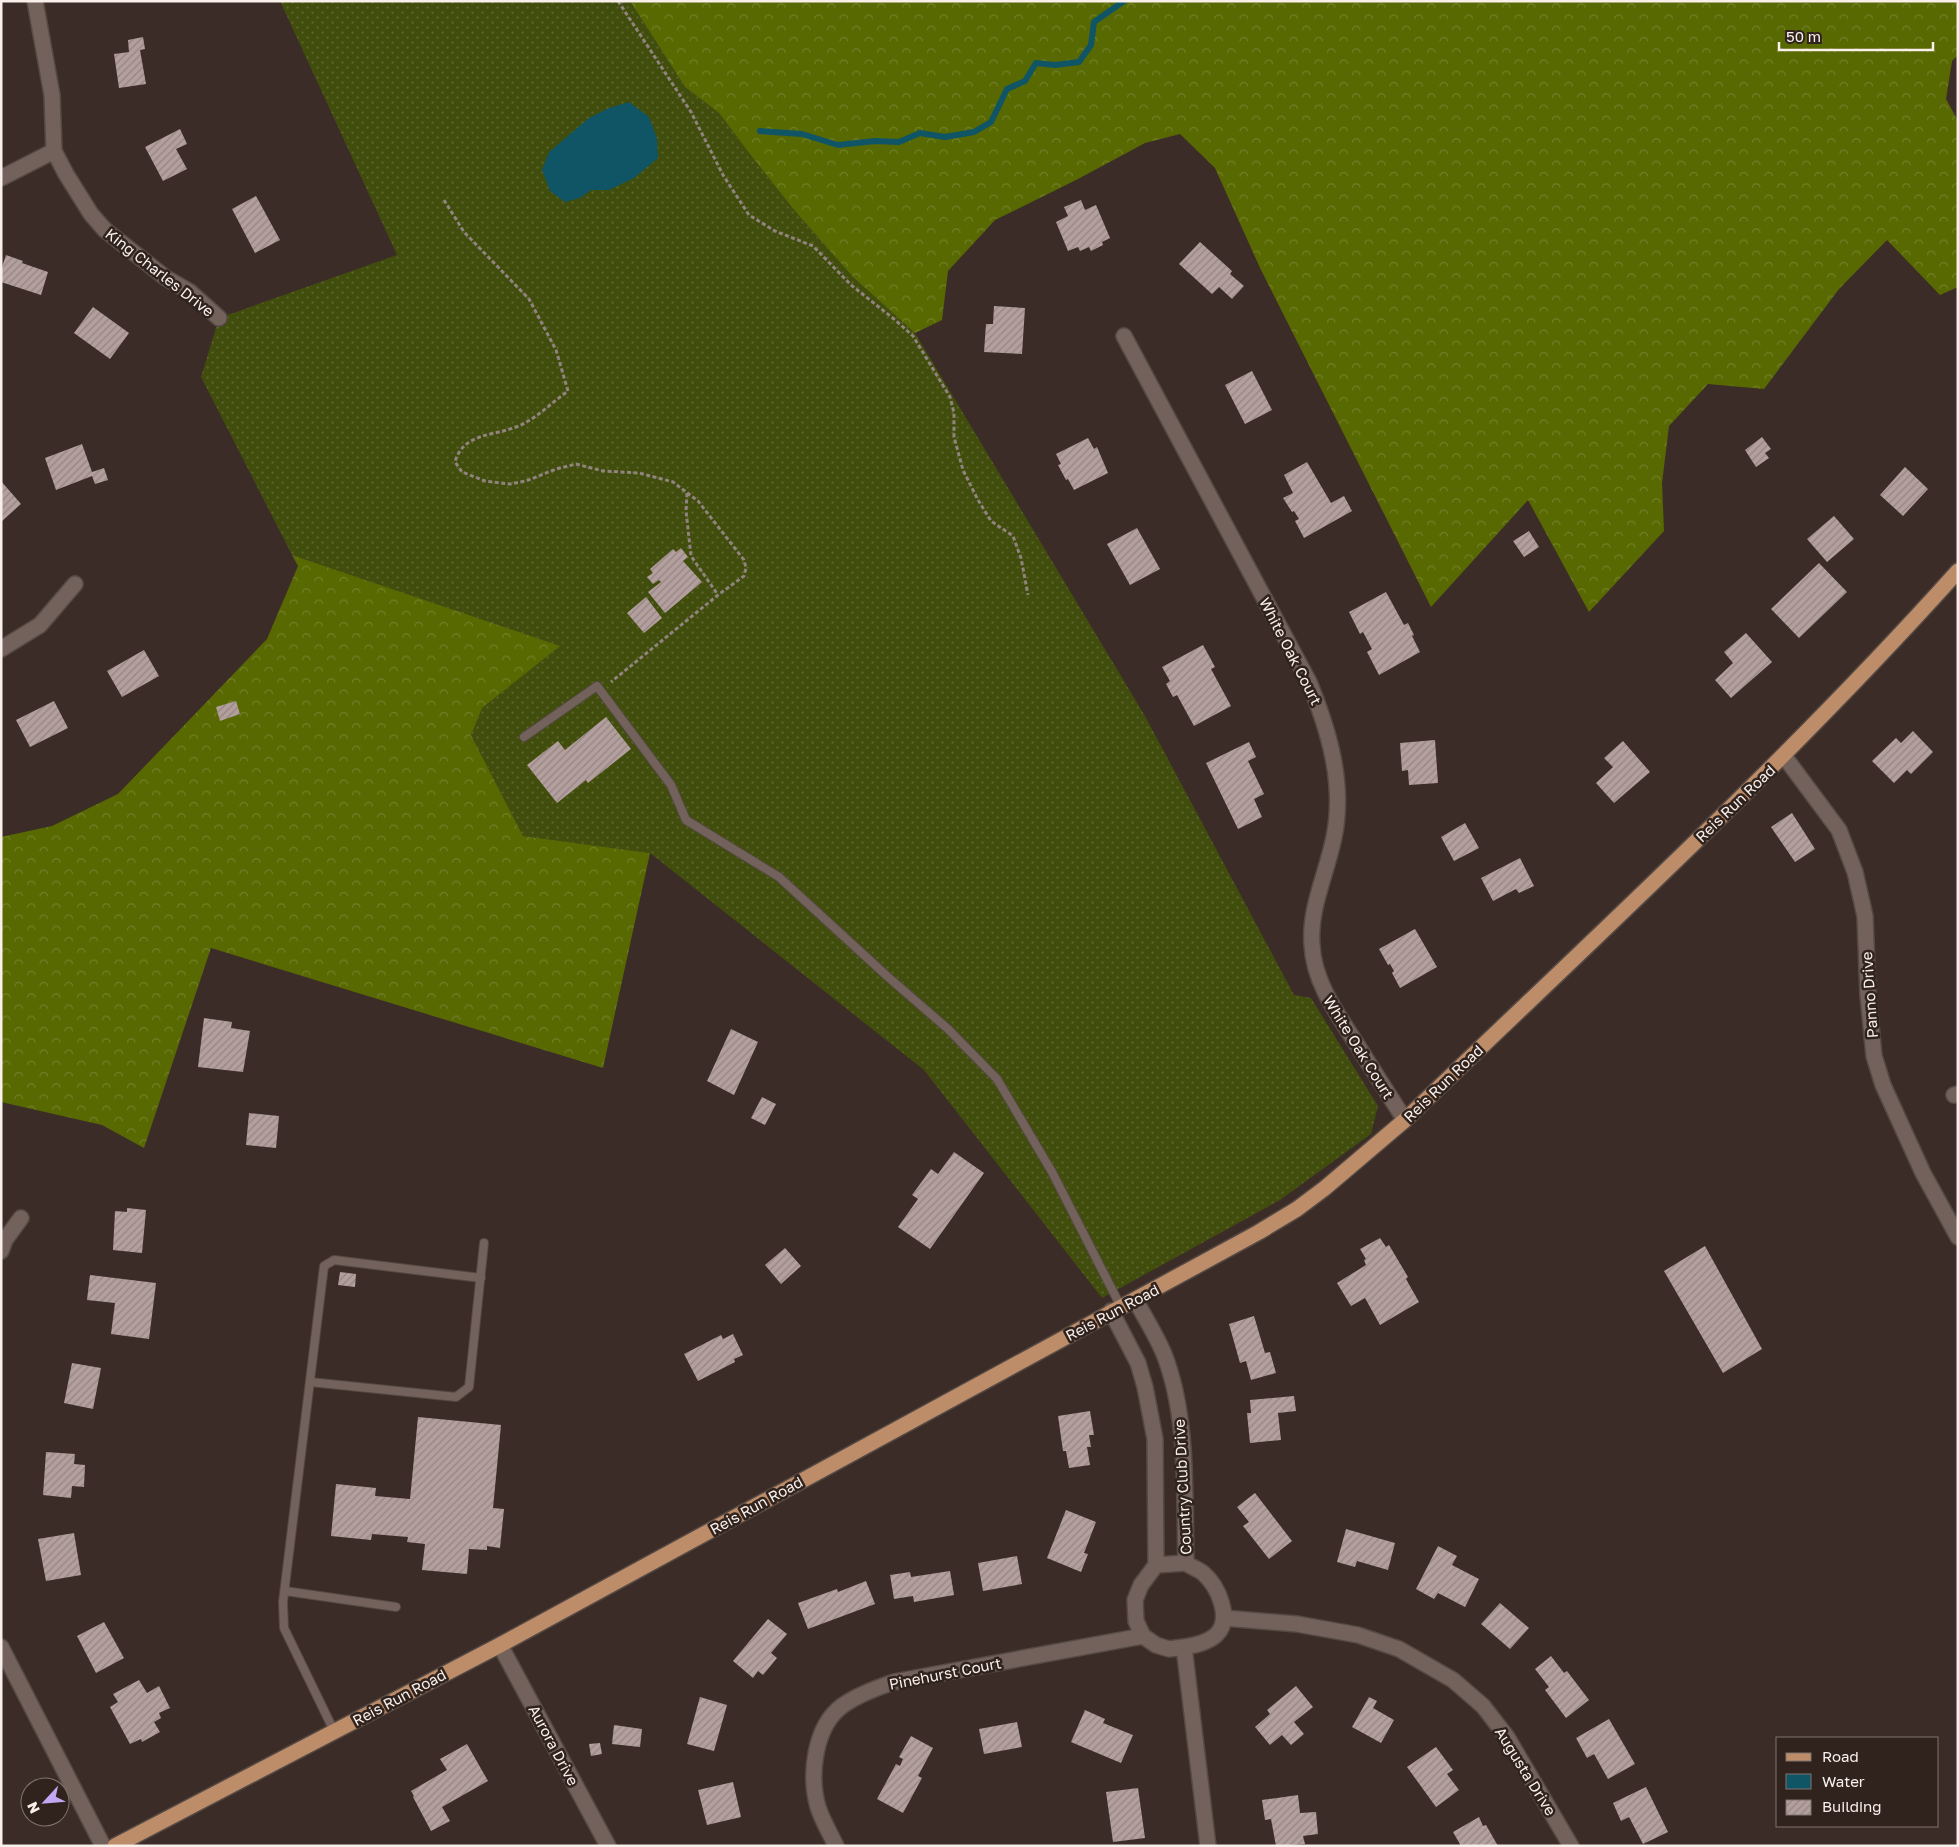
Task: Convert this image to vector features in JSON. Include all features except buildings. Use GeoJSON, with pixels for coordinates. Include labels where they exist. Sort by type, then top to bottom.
{"type":"FeatureCollection","features":[{"type":"Feature","properties":{"kind":"main road","name":"Reis Run Road"},"geometry":{"type":"LineString","coordinates":[[115,1846],[500,1645],[1259,1232],[1297,1209],[1358,1162],[1405,1120],[1784,756],[1894,642],[1958,571]]}},
{"type":"Feature","properties":{"kind":"street","name":"King Charles Drive"},"geometry":{"type":"LineString","coordinates":[[35,1],[52,95],[54,151],[66,174],[91,214],[106,230],[166,278],[190,292],[219,318]]}},
{"type":"Feature","properties":{"kind":"street"},"geometry":{"type":"LineString","coordinates":[[1,178],[54,151]]}},
{"type":"Feature","properties":{"kind":"street","name":"White Oak Court"},"geometry":{"type":"LineString","coordinates":[[1124,336],[1309,682],[1322,715],[1336,773],[1337,804],[1334,836],[1314,909],[1312,945],[1323,991],[1405,1120]]}},
{"type":"Feature","properties":{"kind":"street"},"geometry":{"type":"LineString","coordinates":[[1,649],[40,625],[75,584]]}},
{"type":"Feature","properties":{"kind":"street","name":"Panno Drive"},"geometry":{"type":"LineString","coordinates":[[1784,756],[1839,830],[1855,872],[1865,916],[1868,994],[1874,1056],[1883,1085],[1919,1164],[1958,1237]]}},
{"type":"Feature","properties":{"kind":"street"},"geometry":{"type":"LineString","coordinates":[[1,1251],[5,1240],[21,1218]]}},
{"type":"Feature","properties":{"kind":"street","name":"Country Club Drive"},"geometry":{"type":"LineString","coordinates":[[1122,1306],[1164,1354],[1173,1383],[1182,1439],[1186,1564]]}},
{"type":"Feature","properties":{"kind":"street","name":"Country Club Drive"},"geometry":{"type":"LineString","coordinates":[[1122,1306],[1145,1387],[1153,1430],[1156,1565],[1186,1564],[1203,1574],[1221,1600],[1224,1618]]}},
{"type":"Feature","properties":{"kind":"street"},"geometry":{"type":"LineString","coordinates":[[1156,1565],[1141,1585],[1134,1600],[1136,1620],[1143,1636],[1156,1645],[1169,1649],[1201,1644],[1217,1634],[1224,1618]]}},
{"type":"Feature","properties":{"kind":"street","name":"Augusta Drive"},"geometry":{"type":"LineString","coordinates":[[1224,1618],[1297,1624],[1358,1635],[1399,1649],[1453,1680],[1483,1706],[1507,1737],[1571,1846]]}},
{"type":"Feature","properties":{"kind":"street","name":"Pinehurst Court"},"geometry":{"type":"LineString","coordinates":[[836,1846],[818,1807],[813,1776],[816,1748],[828,1722],[840,1708],[873,1689],[894,1682],[1143,1636]]}},
{"type":"Feature","properties":{"kind":"street","name":"Aurora Drive"},"geometry":{"type":"LineString","coordinates":[[500,1645],[608,1846]]}},
{"type":"Feature","properties":{"kind":"street"},"geometry":{"type":"LineString","coordinates":[[1,1647],[103,1846]]}},
{"type":"Feature","properties":{"kind":"street"},"geometry":{"type":"LineString","coordinates":[[1184,1647],[1208,1846]]}},
{"type":"Feature","properties":{"kind":"lane"},"geometry":{"type":"LineString","coordinates":[[524,737],[597,686],[671,785],[686,820],[779,878],[888,978],[948,1029],[997,1079],[1052,1172],[1122,1306]]}},
{"type":"Feature","properties":{"kind":"lane"},"geometry":{"type":"LineString","coordinates":[[310,1382],[456,1397],[468,1387],[484,1243]]}},
{"type":"Feature","properties":{"kind":"lane"},"geometry":{"type":"LineString","coordinates":[[334,1731],[284,1628],[283,1602],[324,1266],[334,1260],[480,1278]]}},
{"type":"Feature","properties":{"kind":"lane"},"geometry":{"type":"LineString","coordinates":[[285,1591],[396,1607]]}},
{"type":"Feature","properties":{"kind":"path"},"geometry":{"type":"LineString","coordinates":[[618,1],[691,112],[723,175],[749,215],[775,231],[813,246],[851,285],[913,336],[950,397],[954,413],[954,437],[962,470],[992,521],[1013,536],[1021,558],[1028,595]]}},
{"type":"Feature","properties":{"kind":"path"},"geometry":{"type":"LineString","coordinates":[[444,200],[464,232],[529,299],[556,350],[568,391],[537,415],[516,427],[489,433],[468,441],[458,453],[455,462],[462,472],[485,481],[510,484],[526,481],[556,469],[576,464],[602,470],[648,475],[673,482],[698,501],[744,560],[746,568],[744,576],[718,594],[601,690]]}},
{"type":"Feature","properties":{"kind":"path"},"geometry":{"type":"LineString","coordinates":[[687,492],[686,511],[691,556],[718,594]]}},
{"type":"Feature","properties":{"kind":"green space"},"geometry":{"type":"Polygon","coordinates":[[[280,1],[630,1],[685,87],[719,113],[794,210],[853,277],[915,333],[1145,716],[1294,995],[1311,998],[1378,1106],[1371,1134],[1280,1200],[1102,1298],[924,1070],[650,853],[523,836],[471,735],[481,708],[559,646],[292,555],[201,377],[219,318],[397,255],[280,1]]]}},
{"type":"Feature","properties":{"kind":"green space"},"geometry":{"type":"Polygon","coordinates":[[[630,1],[1958,1],[1958,55],[1952,61],[1946,99],[1958,121],[1958,287],[1940,295],[1887,240],[1839,289],[1764,389],[1708,384],[1669,426],[1662,483],[1664,531],[1589,612],[1528,500],[1431,607],[1261,270],[1215,168],[1180,134],[1145,143],[995,220],[948,271],[942,320],[915,333],[853,277],[794,210],[719,113],[685,87],[630,1]]]}},
{"type":"Feature","properties":{"kind":"green space"},"geometry":{"type":"Polygon","coordinates":[[[292,555],[560,646],[482,708],[471,735],[523,836],[650,853],[603,1068],[211,948],[144,1148],[102,1125],[1,1102],[1,837],[52,826],[118,794],[267,639],[298,566],[292,555]]]}},
{"type":"Feature","properties":{"kind":"water"},"geometry":{"type":"Polygon","coordinates":[[[629,102],[649,117],[657,138],[658,158],[634,178],[609,190],[591,190],[580,198],[565,202],[550,191],[542,170],[549,152],[589,118],[609,108],[629,102]]]}},
{"type":"Feature","properties":{"kind":"waterway"},"geometry":{"type":"LineString","coordinates":[[760,131],[802,134],[838,145],[875,141],[899,142],[920,133],[945,137],[974,132],[991,122],[1007,89],[1025,81],[1036,63],[1055,65],[1079,62],[1091,45],[1094,22],[1124,1]]}}]}
